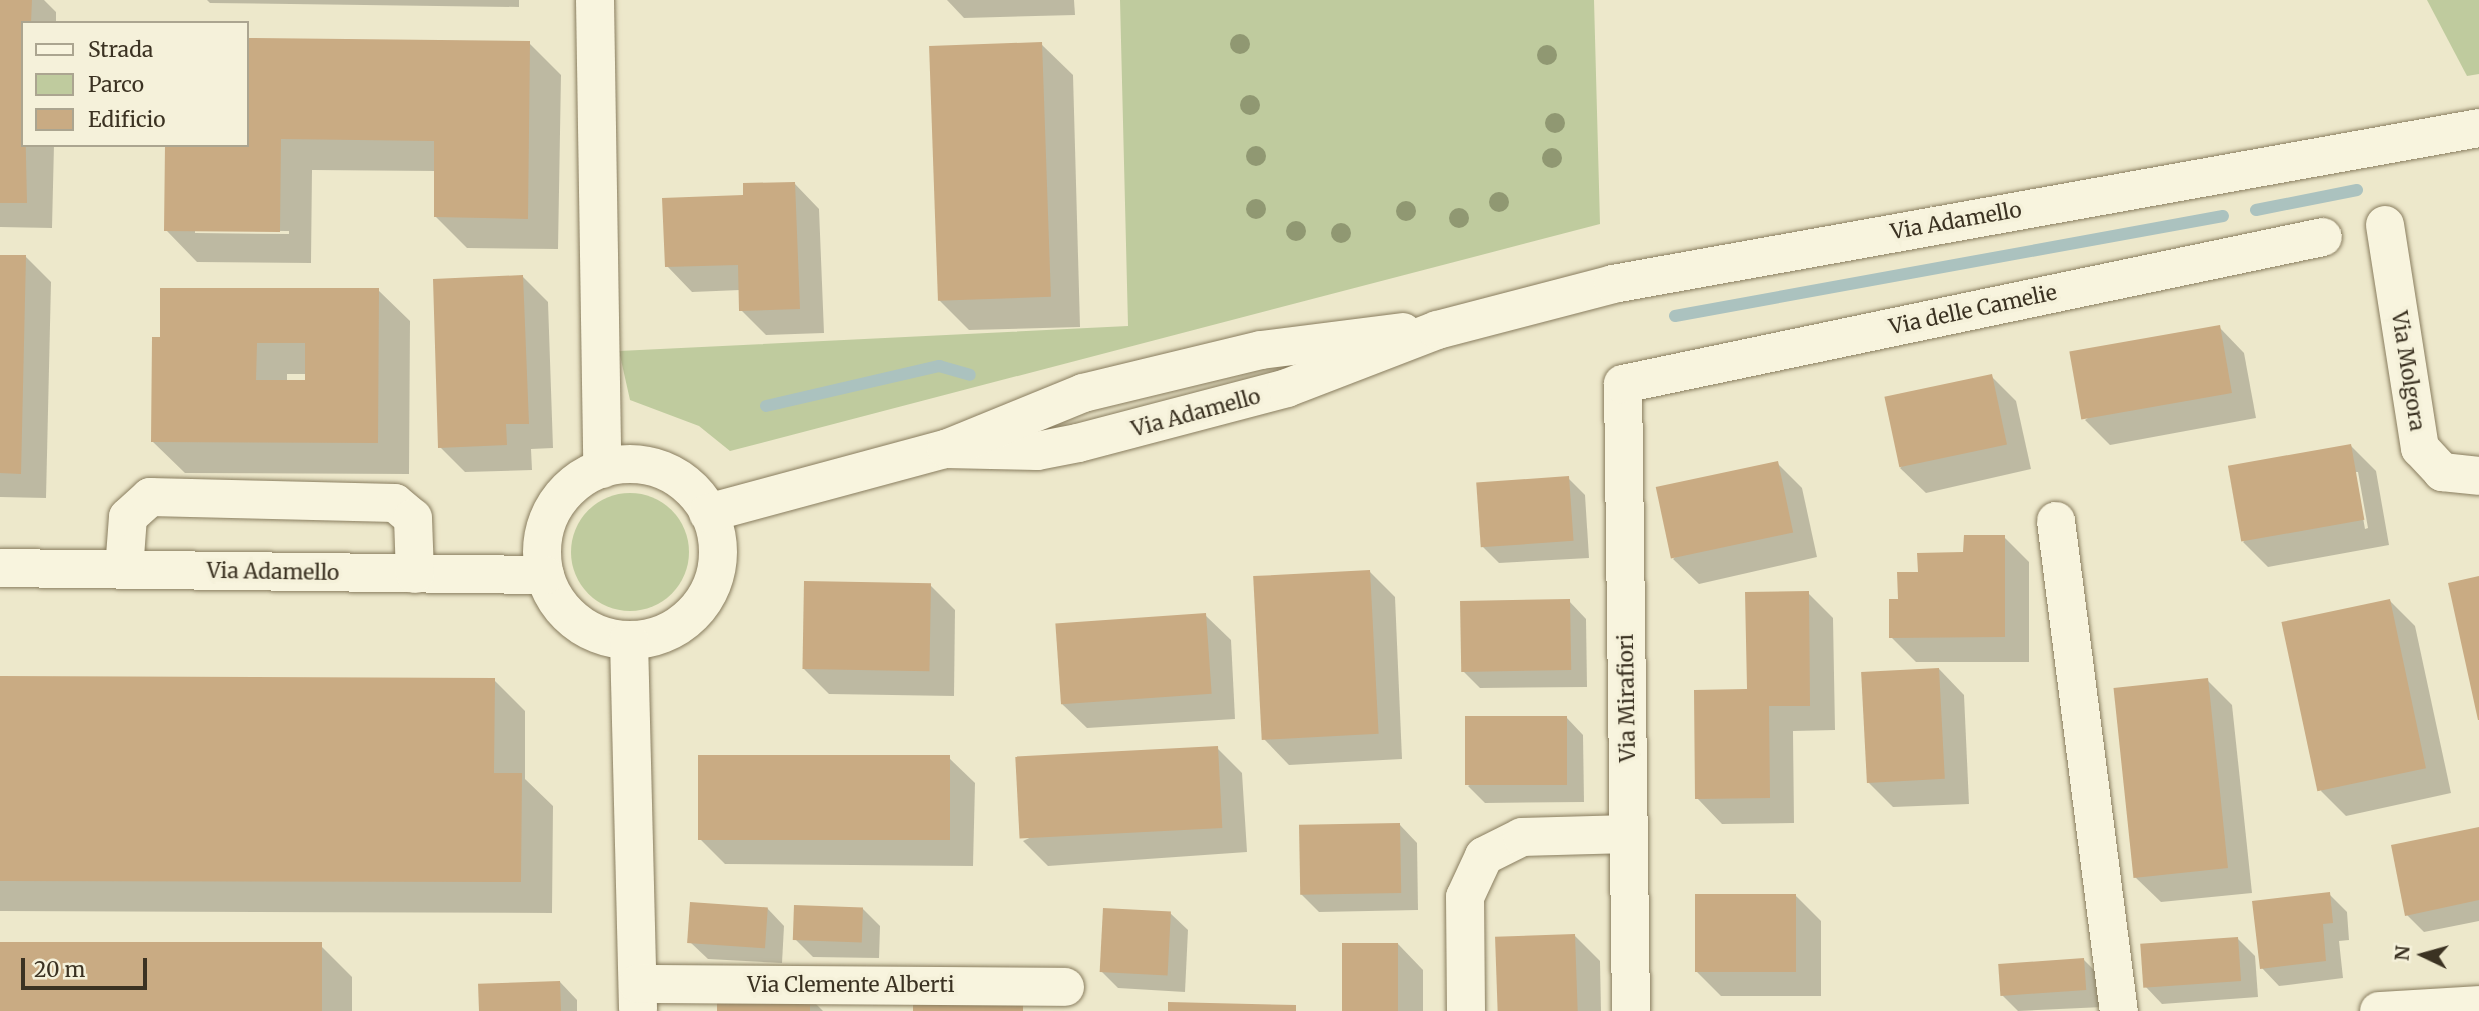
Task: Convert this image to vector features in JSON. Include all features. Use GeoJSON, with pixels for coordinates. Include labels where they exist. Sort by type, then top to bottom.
{"type":"FeatureCollection","features":[{"type":"Feature","properties":{"kind":"street"},"geometry":{"type":"LineString","coordinates":[[595,0],[602,468]]}},
{"type":"Feature","properties":{"kind":"street","name":"Via Adamello"},"geometry":{"type":"LineString","coordinates":[[708,513],[946,449],[1068,446],[1262,396],[1437,330],[1624,282],[2479,128]]}},
{"type":"Feature","properties":{"kind":"street","name":"Via Molgora"},"geometry":{"type":"LineString","coordinates":[[2385,225],[2420,448],[2442,472],[2479,476]]}},
{"type":"Feature","properties":{"kind":"street","name":"Via delle Camelie"},"geometry":{"type":"LineString","coordinates":[[1623,384],[2323,237]]}},
{"type":"Feature","properties":{"kind":"street","name":"Via Mirafiori"},"geometry":{"type":"LineString","coordinates":[[1623,384],[1631,1011]]}},
{"type":"Feature","properties":{"kind":"street"},"geometry":{"type":"LineString","coordinates":[[638,465],[664,471],[686,485],[708,513],[717,556],[704,598],[673,629],[629,640],[580,625],[556,600],[545,575],[543,540],[555,507],[572,486],[602,468],[638,465]]}},
{"type":"Feature","properties":{"kind":"street"},"geometry":{"type":"LineString","coordinates":[[124,570],[128,517],[150,497],[383,500],[406,509],[413,518],[415,574]]}},
{"type":"Feature","properties":{"kind":"street"},"geometry":{"type":"LineString","coordinates":[[2056,522],[2119,1011]]}},
{"type":"Feature","properties":{"kind":"street","name":"Via Adamello"},"geometry":{"type":"LineString","coordinates":[[0,568],[545,575]]}},
{"type":"Feature","properties":{"kind":"street","name":"Via Clemente Alberti"},"geometry":{"type":"LineString","coordinates":[[629,640],[638,998],[1065,987]]}},
{"type":"Feature","properties":{"kind":"street"},"geometry":{"type":"LineString","coordinates":[[1466,1011],[1465,897],[1484,856],[1522,837],[1628,834]]}},
{"type":"Feature","properties":{"kind":"street"},"geometry":{"type":"LineString","coordinates":[[2379,1011],[2479,1005]]}},
{"type":"Feature","properties":{"kind":"green space"},"geometry":{"type":"Polygon","coordinates":[[[1120,0],[1594,0],[1600,224],[730,451],[699,426],[630,400],[619,351],[1128,326],[1120,0]]]}},
{"type":"Feature","properties":{"kind":"green space"},"geometry":{"type":"Polygon","coordinates":[[[2427,0],[2479,0],[2479,74],[2467,76],[2427,0]]]}},
{"type":"Feature","properties":{"kind":"green space"},"geometry":{"type":"Polygon","coordinates":[[[630,493],[653,497],[672,510],[685,529],[689,552],[685,575],[672,594],[653,607],[630,611],[607,607],[588,594],[575,575],[571,552],[575,529],[588,510],[607,497],[630,493]]]}},
{"type":"Feature","properties":{"kind":"building"},"geometry":{"type":"Polygon","coordinates":[[[0,0],[32,0],[31,21],[21,21],[21,147],[26,147],[27,203],[0,203],[0,0]]]}},
{"type":"Feature","properties":{"kind":"building"},"geometry":{"type":"Polygon","coordinates":[[[248,38],[530,41],[528,219],[434,217],[434,141],[281,139],[280,232],[164,231],[165,147],[248,147],[248,38]]]}},
{"type":"Feature","properties":{"kind":"building"},"geometry":{"type":"Polygon","coordinates":[[[1042,42],[1051,297],[938,301],[929,46],[1042,42]]]}},
{"type":"Feature","properties":{"kind":"building"},"geometry":{"type":"Polygon","coordinates":[[[795,182],[800,309],[739,311],[738,265],[665,267],[662,198],[743,195],[743,183],[795,182]]]}},
{"type":"Feature","properties":{"kind":"building"},"geometry":{"type":"Polygon","coordinates":[[[0,255],[26,255],[21,474],[0,473],[0,255]]]}},
{"type":"Feature","properties":{"kind":"building"},"geometry":{"type":"Polygon","coordinates":[[[523,275],[529,424],[506,424],[507,445],[438,448],[433,279],[523,275]]]}},
{"type":"Feature","properties":{"kind":"building"},"geometry":{"type":"Polygon","coordinates":[[[160,288],[379,288],[378,443],[151,442],[152,337],[160,337],[160,288]],[[257,343],[256,380],[305,380],[305,343],[257,343]]]}},
{"type":"Feature","properties":{"kind":"building"},"geometry":{"type":"Polygon","coordinates":[[[2220,325],[2232,393],[2081,420],[2069,352],[2220,325]]]}},
{"type":"Feature","properties":{"kind":"building"},"geometry":{"type":"Polygon","coordinates":[[[1992,374],[2007,444],[1899,467],[1884,397],[1992,374]]]}},
{"type":"Feature","properties":{"kind":"building"},"geometry":{"type":"Polygon","coordinates":[[[2351,444],[2364,520],[2241,542],[2228,466],[2351,444]]]}},
{"type":"Feature","properties":{"kind":"building"},"geometry":{"type":"Polygon","coordinates":[[[1778,461],[1793,532],[1671,558],[1656,487],[1778,461]]]}},
{"type":"Feature","properties":{"kind":"building"},"geometry":{"type":"Polygon","coordinates":[[[1569,476],[1574,541],[1481,547],[1476,482],[1569,476]]]}},
{"type":"Feature","properties":{"kind":"building"},"geometry":{"type":"Polygon","coordinates":[[[1964,535],[2005,535],[2005,637],[1889,638],[1889,599],[1898,599],[1897,572],[1918,572],[1917,553],[1963,552],[1964,535]]]}},
{"type":"Feature","properties":{"kind":"building"},"geometry":{"type":"Polygon","coordinates":[[[1370,570],[1379,734],[1262,740],[1253,576],[1370,570]]]}},
{"type":"Feature","properties":{"kind":"building"},"geometry":{"type":"Polygon","coordinates":[[[2479,576],[2479,720],[2478,720],[2448,583],[2479,576]]]}},
{"type":"Feature","properties":{"kind":"building"},"geometry":{"type":"Polygon","coordinates":[[[804,581],[931,583],[929,671],[802,669],[804,581]]]}},
{"type":"Feature","properties":{"kind":"building"},"geometry":{"type":"Polygon","coordinates":[[[1809,591],[1810,706],[1769,706],[1770,798],[1695,799],[1694,690],[1747,689],[1745,592],[1809,591]]]}},
{"type":"Feature","properties":{"kind":"building"},"geometry":{"type":"Polygon","coordinates":[[[1570,599],[1571,670],[1461,672],[1460,601],[1570,599]]]}},
{"type":"Feature","properties":{"kind":"building"},"geometry":{"type":"Polygon","coordinates":[[[2390,599],[2426,768],[2317,791],[2281,622],[2390,599]]]}},
{"type":"Feature","properties":{"kind":"building"},"geometry":{"type":"Polygon","coordinates":[[[1206,613],[1212,694],[1061,704],[1055,624],[1206,613]]]}},
{"type":"Feature","properties":{"kind":"building"},"geometry":{"type":"Polygon","coordinates":[[[1939,668],[1945,779],[1867,783],[1861,672],[1939,668]]]}},
{"type":"Feature","properties":{"kind":"building"},"geometry":{"type":"Polygon","coordinates":[[[0,676],[495,678],[494,773],[522,773],[521,882],[0,881],[0,676]]]}},
{"type":"Feature","properties":{"kind":"building"},"geometry":{"type":"Polygon","coordinates":[[[2208,678],[2228,868],[2133,878],[2114,688],[2208,678]]]}},
{"type":"Feature","properties":{"kind":"building"},"geometry":{"type":"Polygon","coordinates":[[[1465,716],[1567,716],[1567,785],[1465,785],[1465,716]]]}},
{"type":"Feature","properties":{"kind":"building"},"geometry":{"type":"Polygon","coordinates":[[[1218,746],[1222,828],[1020,839],[1015,757],[1218,746]]]}},
{"type":"Feature","properties":{"kind":"building"},"geometry":{"type":"Polygon","coordinates":[[[698,755],[950,755],[950,840],[698,840],[698,755]]]}},
{"type":"Feature","properties":{"kind":"building"},"geometry":{"type":"Polygon","coordinates":[[[1400,823],[1401,893],[1300,895],[1299,825],[1400,823]]]}},
{"type":"Feature","properties":{"kind":"building"},"geometry":{"type":"Polygon","coordinates":[[[2479,827],[2479,900],[2405,916],[2391,845],[2479,827]]]}},
{"type":"Feature","properties":{"kind":"building"},"geometry":{"type":"Polygon","coordinates":[[[2330,892],[2333,923],[2323,924],[2326,961],[2260,969],[2252,901],[2330,892]]]}},
{"type":"Feature","properties":{"kind":"building"},"geometry":{"type":"Polygon","coordinates":[[[1695,894],[1796,894],[1796,972],[1695,972],[1695,894]]]}},
{"type":"Feature","properties":{"kind":"building"},"geometry":{"type":"Polygon","coordinates":[[[690,902],[768,907],[765,948],[687,943],[690,902]]]}},
{"type":"Feature","properties":{"kind":"building"},"geometry":{"type":"Polygon","coordinates":[[[794,905],[863,907],[862,942],[793,940],[794,905]]]}},
{"type":"Feature","properties":{"kind":"building"},"geometry":{"type":"Polygon","coordinates":[[[1103,908],[1171,912],[1168,975],[1100,972],[1103,908]]]}},
{"type":"Feature","properties":{"kind":"building"},"geometry":{"type":"Polygon","coordinates":[[[1575,934],[1578,1011],[1498,1011],[1495,937],[1575,934]]]}},
{"type":"Feature","properties":{"kind":"building"},"geometry":{"type":"Polygon","coordinates":[[[2238,937],[2241,981],[2143,988],[2140,944],[2238,937]]]}},
{"type":"Feature","properties":{"kind":"building"},"geometry":{"type":"Polygon","coordinates":[[[0,942],[322,942],[322,1011],[0,1011],[0,942]]]}},
{"type":"Feature","properties":{"kind":"building"},"geometry":{"type":"Polygon","coordinates":[[[1342,943],[1398,943],[1398,1011],[1342,1011],[1342,943]]]}},
{"type":"Feature","properties":{"kind":"building"},"geometry":{"type":"Polygon","coordinates":[[[2084,958],[2086,990],[2000,996],[1998,964],[2084,958]]]}},
{"type":"Feature","properties":{"kind":"building"},"geometry":{"type":"Polygon","coordinates":[[[560,981],[561,1011],[479,1011],[478,984],[560,981]]]}},
{"type":"Feature","properties":{"kind":"building"},"geometry":{"type":"Polygon","coordinates":[[[717,995],[810,995],[810,1011],[717,1011],[717,995]]]}},
{"type":"Feature","properties":{"kind":"building"},"geometry":{"type":"Polygon","coordinates":[[[913,1002],[1023,1002],[1023,1011],[913,1011],[913,1002]]]}},
{"type":"Feature","properties":{"kind":"building"},"geometry":{"type":"Polygon","coordinates":[[[1168,1002],[1296,1005],[1296,1011],[1168,1011],[1168,1002]]]}},
{"type":"Feature","properties":{"kind":"waterway"},"geometry":{"type":"LineString","coordinates":[[2256,210],[2357,190]]}},
{"type":"Feature","properties":{"kind":"waterway"},"geometry":{"type":"LineString","coordinates":[[1675,316],[2223,216]]}},
{"type":"Feature","properties":{"kind":"waterway"},"geometry":{"type":"LineString","coordinates":[[766,406],[939,366],[970,375]]}}]}
